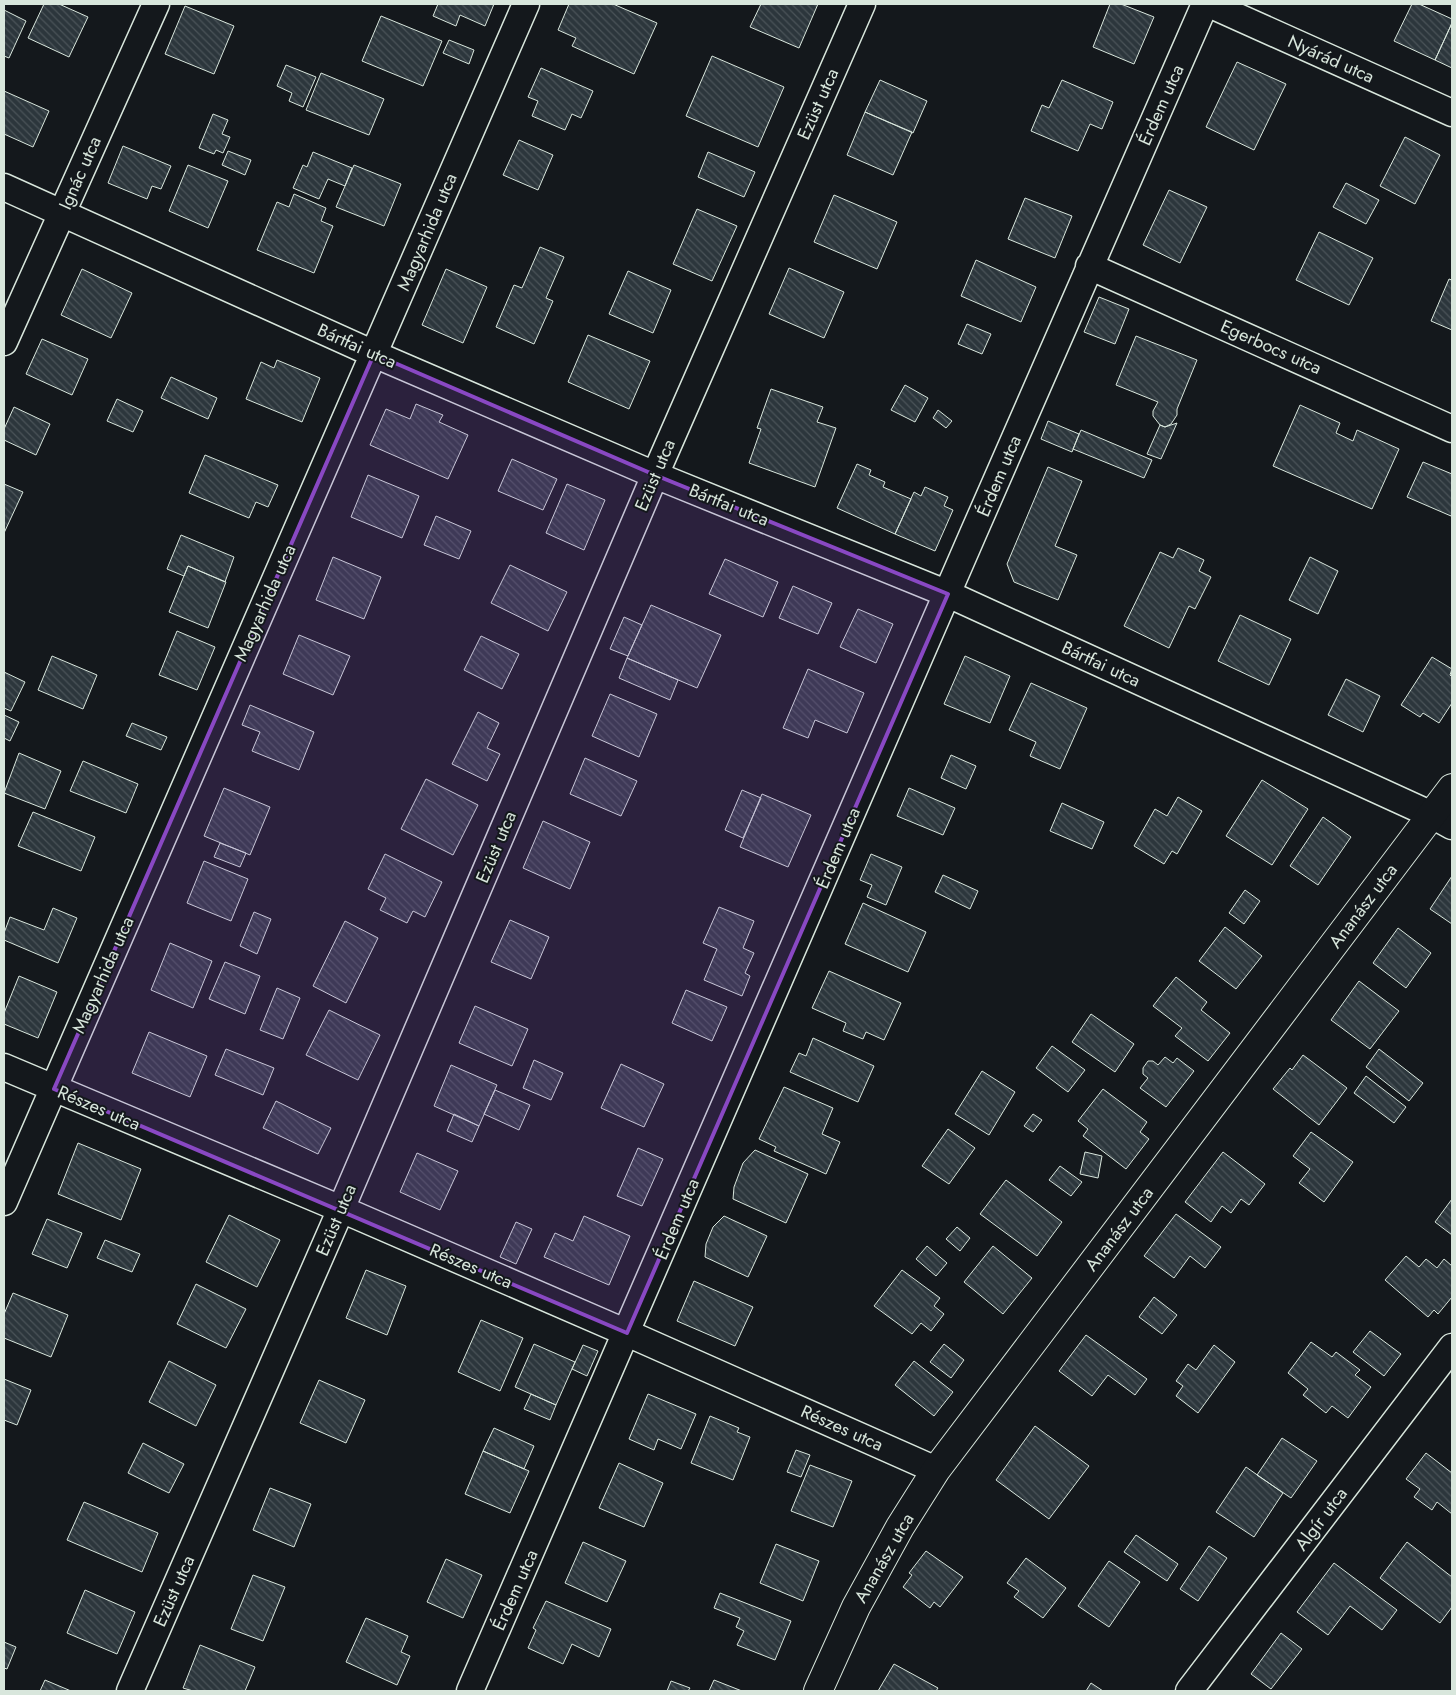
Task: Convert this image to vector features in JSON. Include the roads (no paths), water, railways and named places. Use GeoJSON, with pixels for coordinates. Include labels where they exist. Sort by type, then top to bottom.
{"type":"FeatureCollection","features":[{"type":"Feature","properties":{"kind":"street","name":"Ignác utca"},"geometry":{"type":"LineString","coordinates":[[4,342],[156,4]]}},
{"type":"Feature","properties":{"kind":"street","name":"Magyarhida utca"},"geometry":{"type":"LineString","coordinates":[[4,1202],[526,4]]}},
{"type":"Feature","properties":{"kind":"street","name":"Ezüst utca"},"geometry":{"type":"LineString","coordinates":[[130,1691],[341,1210],[655,475],[862,4]]}},
{"type":"Feature","properties":{"kind":"street","name":"Érdem utca"},"geometry":{"type":"LineString","coordinates":[[470,1691],[628,1333],[1089,266],[1205,4]]}},
{"type":"Feature","properties":{"kind":"street","name":"Nyárád utca"},"geometry":{"type":"LineString","coordinates":[[1209,4],[1452,113]]}},
{"type":"Feature","properties":{"kind":"street","name":"Bártfai utca"},"geometry":{"type":"LineString","coordinates":[[4,187],[374,354],[655,475],[948,594],[1442,821]]}},
{"type":"Feature","properties":{"kind":"street","name":"Egerbocs utca"},"geometry":{"type":"LineString","coordinates":[[1089,266],[1452,429]]}},
{"type":"Feature","properties":{"kind":"street","name":"Ananász utca"},"geometry":{"type":"LineString","coordinates":[[818,1691],[856,1607],[900,1527],[936,1470],[1442,821],[1452,788]]}},
{"type":"Feature","properties":{"kind":"street","name":"Részes utca"},"geometry":{"type":"LineString","coordinates":[[4,1067],[628,1333],[936,1470]]}},
{"type":"Feature","properties":{"kind":"street","name":"Algír utca"},"geometry":{"type":"LineString","coordinates":[[1189,1691],[1452,1346]]}}]}
